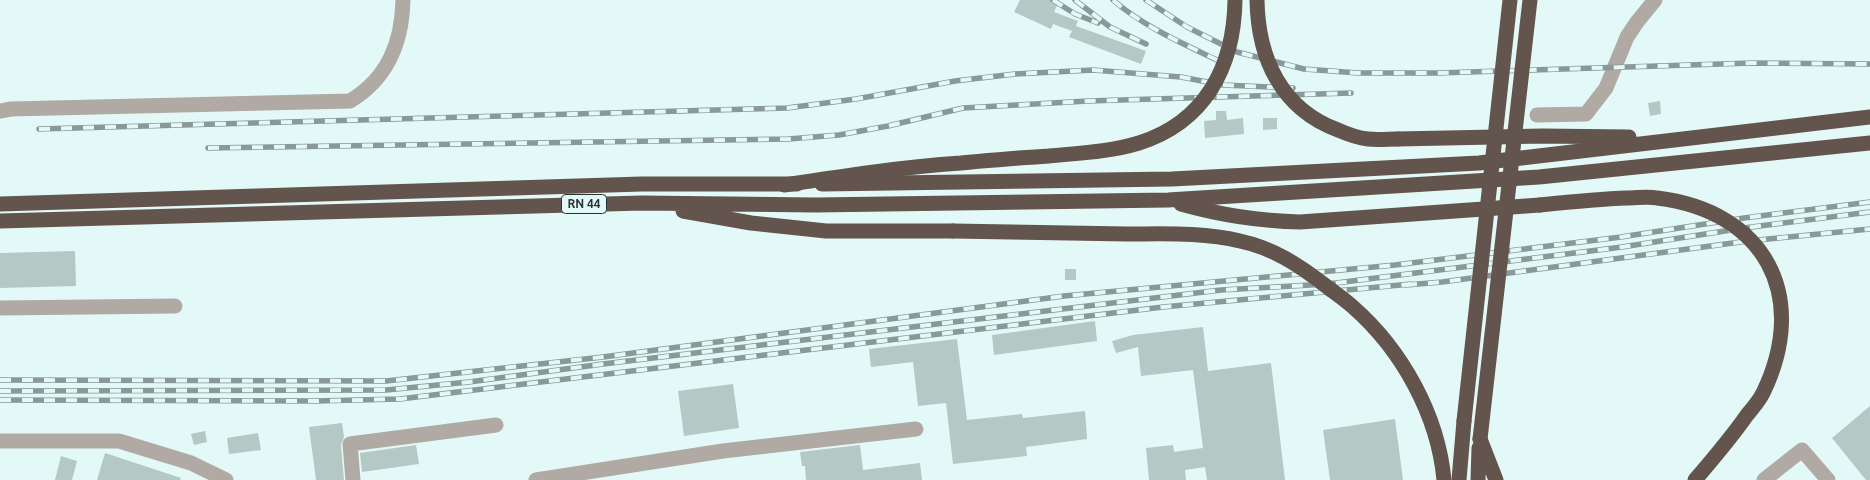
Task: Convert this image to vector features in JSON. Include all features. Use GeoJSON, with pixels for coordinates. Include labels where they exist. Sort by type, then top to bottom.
{"type":"FeatureCollection","features":[{"type":"Feature","properties":{"kind":"highway"},"geometry":{"type":"LineString","coordinates":[[784,185],[913,166],[1098,152],[1139,143],[1172,128],[1203,103],[1223,68],[1231,41],[1235,0]]}},
{"type":"Feature","properties":{"kind":"highway"},"geometry":{"type":"LineString","coordinates":[[1256,0],[1260,33],[1268,64],[1277,82],[1291,101],[1308,115],[1326,126],[1348,134],[1367,139],[1543,136],[1688,139]]}},
{"type":"Feature","properties":{"kind":"highway"},"geometry":{"type":"LineString","coordinates":[[1459,480],[1510,0]]}},
{"type":"Feature","properties":{"kind":"highway"},"geometry":{"type":"LineString","coordinates":[[1478,480],[1480,439],[1530,0]]}},
{"type":"Feature","properties":{"kind":"highway"},"geometry":{"type":"LineString","coordinates":[[0,204],[642,184],[784,185],[1172,180],[1479,163],[1870,117]]}},
{"type":"Feature","properties":{"kind":"highway"},"geometry":{"type":"LineString","coordinates":[[1168,200],[1539,177],[1870,143]]}},
{"type":"Feature","properties":{"kind":"highway"},"geometry":{"type":"LineString","coordinates":[[1168,200],[1234,216],[1300,222],[1616,198],[1656,197],[1709,210],[1730,222],[1754,244],[1767,262],[1774,276],[1781,303],[1781,334],[1776,358],[1762,396],[1695,480]]}},
{"type":"Feature","properties":{"kind":"highway","name":"RN 44"},"geometry":{"type":"LineString","coordinates":[[0,221],[642,203],[816,205],[1168,200]]}},
{"type":"Feature","properties":{"kind":"highway"},"geometry":{"type":"LineString","coordinates":[[642,203],[750,223],[826,231],[1197,234],[1240,240],[1266,249],[1297,264],[1353,307],[1379,334],[1398,358],[1416,388],[1432,426],[1443,468],[1444,480]]}},
{"type":"Feature","properties":{"kind":"highway"},"geometry":{"type":"LineString","coordinates":[[1480,439],[1496,480]]}},
{"type":"Feature","properties":{"kind":"street"},"geometry":{"type":"LineString","coordinates":[[0,111],[11,108],[350,101],[373,85],[396,49],[403,0]]}},
{"type":"Feature","properties":{"kind":"street"},"geometry":{"type":"LineString","coordinates":[[1537,115],[1586,114],[1606,88],[1627,37],[1655,0]]}},
{"type":"Feature","properties":{"kind":"street"},"geometry":{"type":"LineString","coordinates":[[0,308],[175,306]]}},
{"type":"Feature","properties":{"kind":"street"},"geometry":{"type":"LineString","coordinates":[[353,480],[350,444],[496,425]]}},
{"type":"Feature","properties":{"kind":"street"},"geometry":{"type":"LineString","coordinates":[[536,480],[723,451],[916,429]]}},
{"type":"Feature","properties":{"kind":"street"},"geometry":{"type":"LineString","coordinates":[[0,441],[118,441],[191,463],[226,480]]}},
{"type":"Feature","properties":{"kind":"street"},"geometry":{"type":"LineString","coordinates":[[1764,480],[1802,450],[1828,480]]}},
{"type":"Feature","properties":{"kind":"building"},"geometry":{"type":"Polygon","coordinates":[[[1020,0],[1052,0],[1058,4],[1054,12],[1078,21],[1076,26],[1146,51],[1141,64],[1069,37],[1072,31],[1053,24],[1051,29],[1014,12],[1020,0]]]}},
{"type":"Feature","properties":{"kind":"building"},"geometry":{"type":"Polygon","coordinates":[[[1660,101],[1661,114],[1650,116],[1648,103],[1660,101]]]}},
{"type":"Feature","properties":{"kind":"building"},"geometry":{"type":"Polygon","coordinates":[[[1216,111],[1226,111],[1227,120],[1243,118],[1244,134],[1205,138],[1204,121],[1216,120],[1216,111]]]}},
{"type":"Feature","properties":{"kind":"building"},"geometry":{"type":"Polygon","coordinates":[[[1263,118],[1277,118],[1277,129],[1263,130],[1263,118]]]}},
{"type":"Feature","properties":{"kind":"building"},"geometry":{"type":"Polygon","coordinates":[[[75,251],[76,286],[0,288],[0,253],[75,251]]]}},
{"type":"Feature","properties":{"kind":"building"},"geometry":{"type":"Polygon","coordinates":[[[1065,269],[1076,269],[1076,280],[1065,280],[1065,269]]]}},
{"type":"Feature","properties":{"kind":"building"},"geometry":{"type":"Polygon","coordinates":[[[1095,321],[1097,341],[994,355],[992,335],[1095,321]]]}},
{"type":"Feature","properties":{"kind":"building"},"geometry":{"type":"Polygon","coordinates":[[[1203,327],[1208,371],[1271,363],[1285,480],[1207,480],[1205,467],[1185,470],[1186,480],[1149,480],[1146,448],[1173,445],[1174,452],[1203,448],[1193,370],[1141,376],[1138,347],[1116,353],[1112,341],[1133,335],[1203,327]]]}},
{"type":"Feature","properties":{"kind":"building"},"geometry":{"type":"Polygon","coordinates":[[[957,339],[967,420],[1022,414],[1023,418],[1085,411],[1087,439],[1026,447],[1027,456],[953,464],[946,403],[918,406],[913,362],[871,367],[869,349],[957,339]]]}},
{"type":"Feature","properties":{"kind":"building"},"geometry":{"type":"Polygon","coordinates":[[[733,384],[739,428],[684,436],[678,391],[733,384]]]}},
{"type":"Feature","properties":{"kind":"building"},"geometry":{"type":"Polygon","coordinates":[[[1870,406],[1870,480],[1866,480],[1832,438],[1870,406]]]}},
{"type":"Feature","properties":{"kind":"building"},"geometry":{"type":"Polygon","coordinates":[[[1395,419],[1403,480],[1330,480],[1323,430],[1395,419]]]}},
{"type":"Feature","properties":{"kind":"building"},"geometry":{"type":"Polygon","coordinates":[[[342,423],[344,437],[341,445],[344,480],[316,480],[309,427],[342,423]]]}},
{"type":"Feature","properties":{"kind":"building"},"geometry":{"type":"Polygon","coordinates":[[[205,431],[207,442],[194,445],[191,434],[205,431]]]}},
{"type":"Feature","properties":{"kind":"building"},"geometry":{"type":"Polygon","coordinates":[[[258,433],[261,450],[229,454],[227,438],[258,433]]]}},
{"type":"Feature","properties":{"kind":"building"},"geometry":{"type":"Polygon","coordinates":[[[416,445],[419,464],[362,472],[360,453],[416,445]]]}},
{"type":"Feature","properties":{"kind":"building"},"geometry":{"type":"Polygon","coordinates":[[[860,445],[863,470],[920,463],[922,480],[806,480],[805,466],[802,466],[800,452],[860,445]]]}},
{"type":"Feature","properties":{"kind":"building"},"geometry":{"type":"Polygon","coordinates":[[[105,453],[181,478],[180,480],[97,480],[105,453]]]}},
{"type":"Feature","properties":{"kind":"building"},"geometry":{"type":"Polygon","coordinates":[[[61,456],[77,461],[72,480],[55,480],[61,456]]]}},
{"type":"Feature","properties":{"kind":"railway"},"geometry":{"type":"LineString","coordinates":[[1053,0],[1075,14],[1098,23]]}},
{"type":"Feature","properties":{"kind":"railway"},"geometry":{"type":"LineString","coordinates":[[1075,0],[1110,27],[1146,44]]}},
{"type":"Feature","properties":{"kind":"railway"},"geometry":{"type":"LineString","coordinates":[[1113,0],[1151,27],[1221,62]]}},
{"type":"Feature","properties":{"kind":"railway"},"geometry":{"type":"LineString","coordinates":[[1146,0],[1187,27],[1237,52],[1304,69],[1358,73],[1438,73],[1752,63],[1870,64]]}},
{"type":"Feature","properties":{"kind":"railway"},"geometry":{"type":"LineString","coordinates":[[39,129],[787,108],[856,99],[955,81],[1015,74],[1093,70],[1181,77],[1223,85],[1293,88]]}},
{"type":"Feature","properties":{"kind":"railway"},"geometry":{"type":"LineString","coordinates":[[208,148],[788,139],[839,135],[888,126],[963,108],[1088,101],[1351,93]]}},
{"type":"Feature","properties":{"kind":"railway"},"geometry":{"type":"LineString","coordinates":[[0,380],[386,381],[603,357],[1064,296],[1395,265],[1621,237],[1744,218],[1870,202]]}},
{"type":"Feature","properties":{"kind":"railway"},"geometry":{"type":"LineString","coordinates":[[0,391],[386,390],[469,382],[603,364],[1221,290],[1328,284],[1622,247],[1744,228],[1870,212]]}},
{"type":"Feature","properties":{"kind":"railway"},"geometry":{"type":"LineString","coordinates":[[1406,285],[1442,282],[1748,241],[1870,229]]}},
{"type":"Feature","properties":{"kind":"railway"},"geometry":{"type":"LineString","coordinates":[[0,400],[316,401],[400,399],[1163,307],[1411,284]]}}]}
